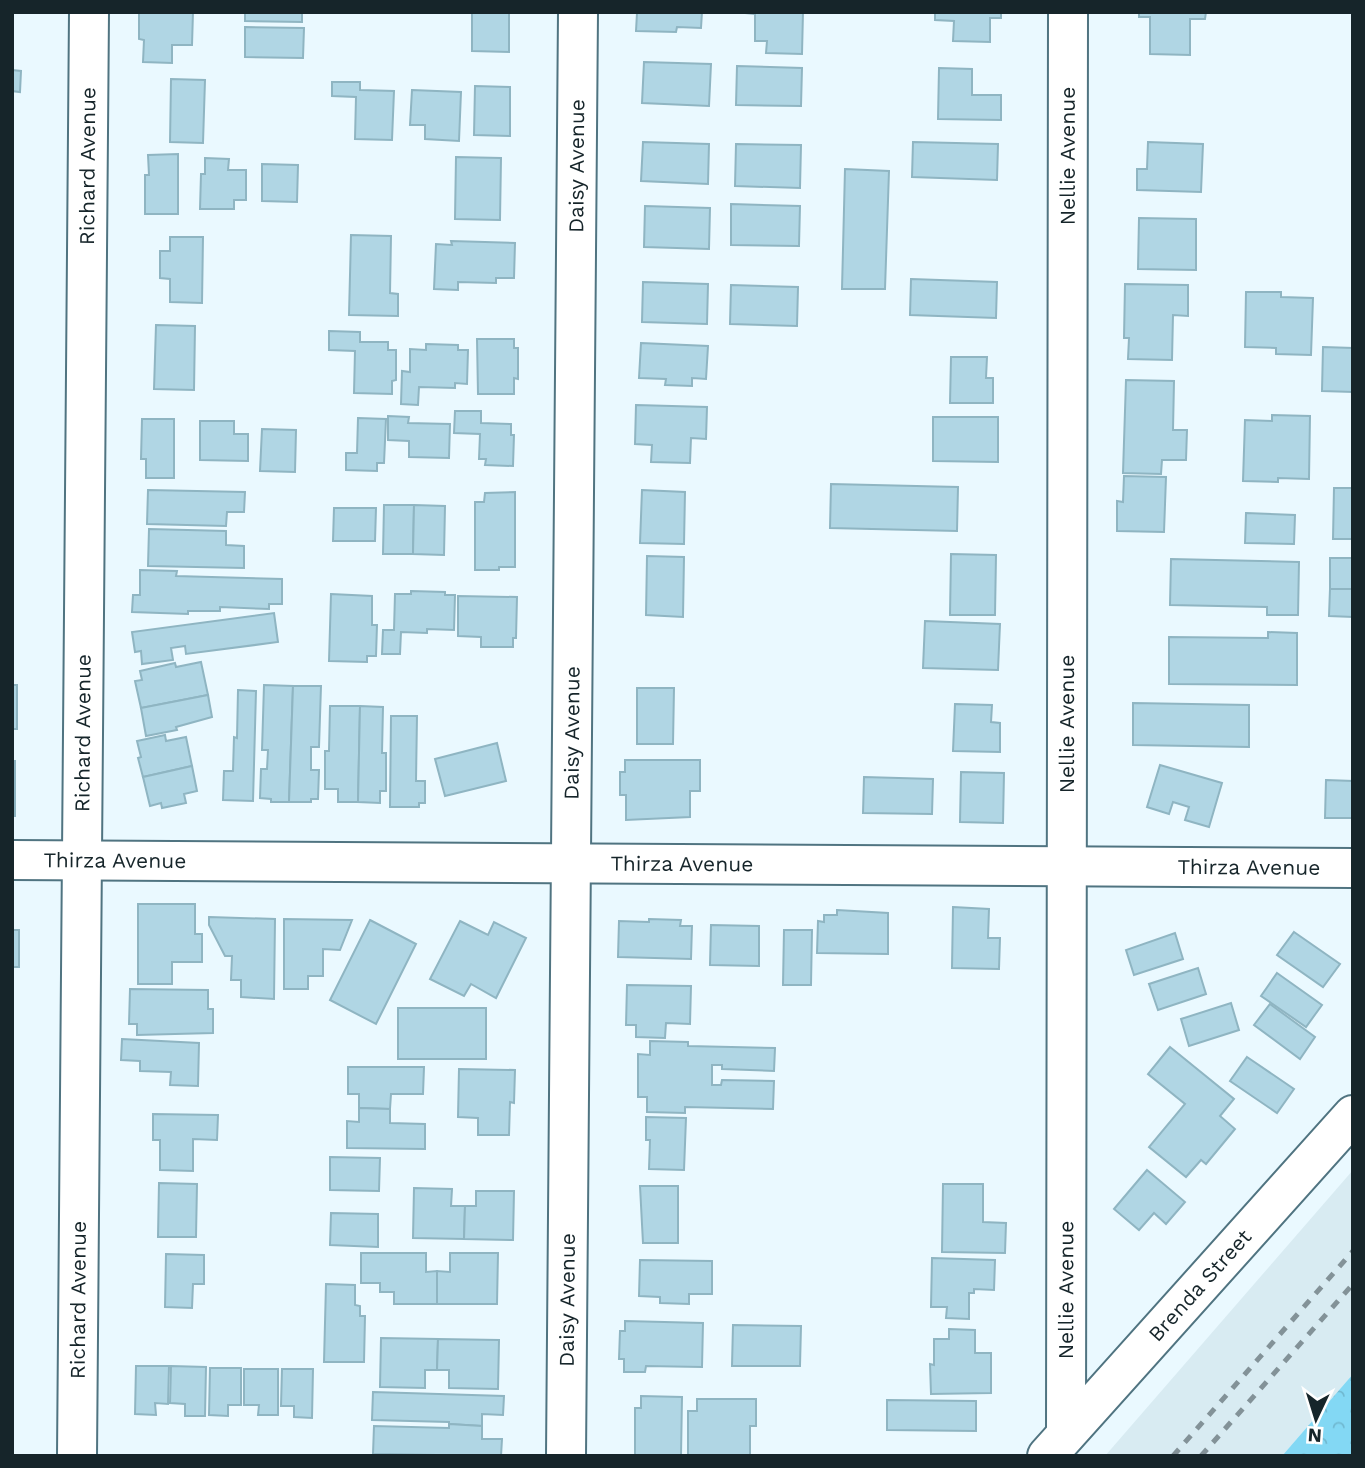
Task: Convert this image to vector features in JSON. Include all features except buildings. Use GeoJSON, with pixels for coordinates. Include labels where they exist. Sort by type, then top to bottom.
{"type":"FeatureCollection","features":[{"type":"Feature","properties":{"kind":"street","name":"Richard Avenue"},"geometry":{"type":"LineString","coordinates":[[77,1456],[89,12]]}},
{"type":"Feature","properties":{"kind":"street","name":"Daisy Avenue"},"geometry":{"type":"LineString","coordinates":[[566,1456],[578,12]]}},
{"type":"Feature","properties":{"kind":"street","name":"Nellie Avenue"},"geometry":{"type":"LineString","coordinates":[[1057,1445],[1067,866],[1068,12]]}},
{"type":"Feature","properties":{"kind":"street","name":"Thirza Avenue"},"geometry":{"type":"LineString","coordinates":[[12,860],[1353,868]]}},
{"type":"Feature","properties":{"kind":"street","name":"Brenda Street"},"geometry":{"type":"LineString","coordinates":[[1057,1445],[1353,1115]]}},
{"type":"Feature","properties":{"kind":"shaded area"},"geometry":{"type":"Polygon","coordinates":[[[1353,1170],[1353,1374],[1282,1456],[1105,1456],[1353,1170]]]}},
{"type":"Feature","properties":{"kind":"green space"},"geometry":{"type":"Polygon","coordinates":[[[1353,1374],[1353,1456],[1282,1456],[1353,1374]]]}},
{"type":"Feature","properties":{"kind":"railway"},"geometry":{"type":"LineString","coordinates":[[1173,1456],[1353,1251]]}},
{"type":"Feature","properties":{"kind":"railway"},"geometry":{"type":"LineString","coordinates":[[1201,1456],[1353,1284]]}}]}
